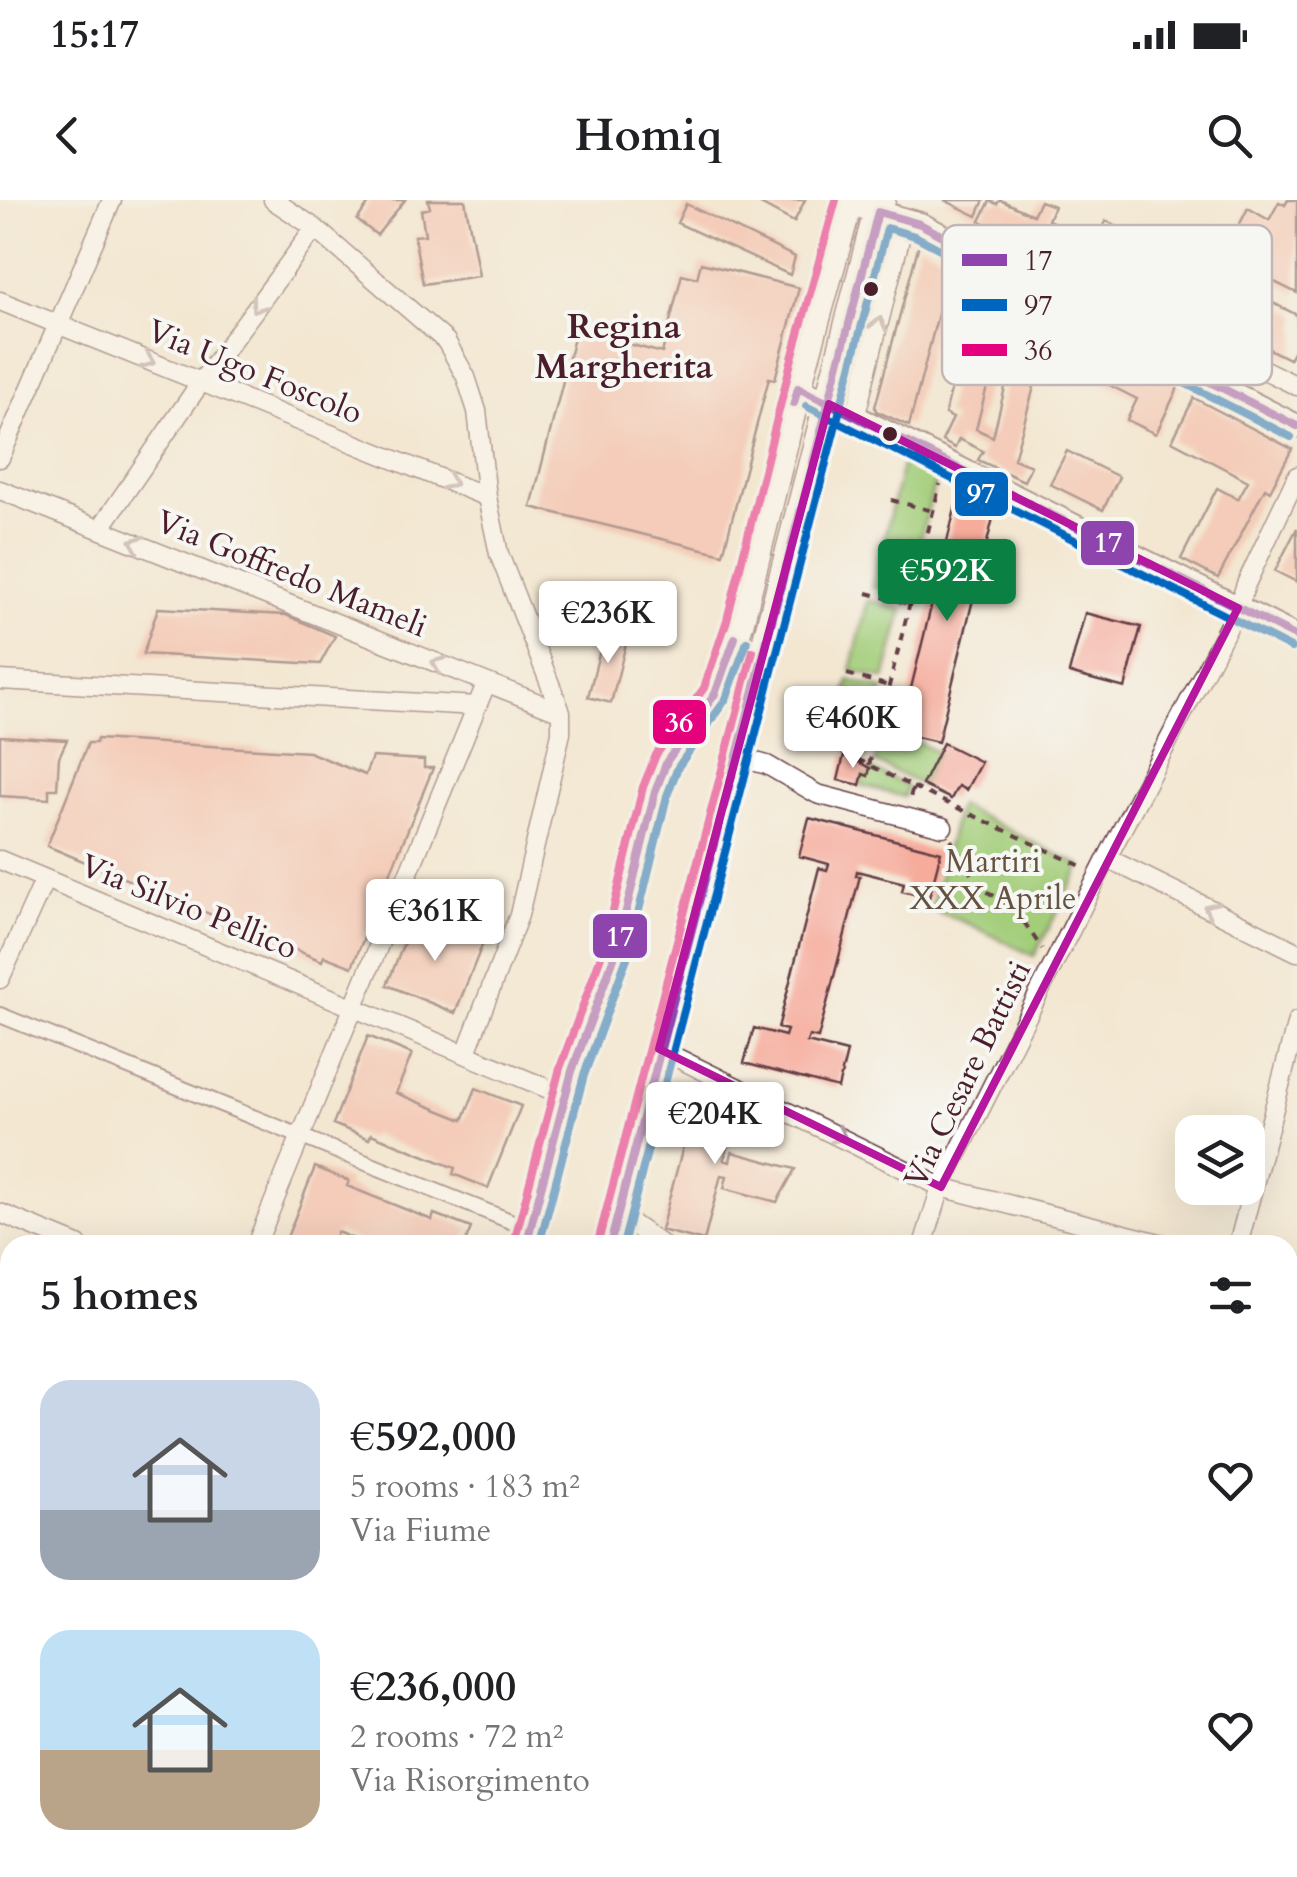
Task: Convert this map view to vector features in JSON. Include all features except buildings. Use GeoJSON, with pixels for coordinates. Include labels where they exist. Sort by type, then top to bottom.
{"type":"FeatureCollection","features":[{"type":"Feature","properties":{"kind":"main road"},"geometry":{"type":"LineString","coordinates":[[529,1235],[572,1072],[616,952],[655,792],[667,761],[715,694],[739,624],[846,201]]}},
{"type":"Feature","properties":{"kind":"main road"},"geometry":{"type":"LineString","coordinates":[[613,1235],[829,404],[888,210]]}},
{"type":"Feature","properties":{"kind":"street"},"geometry":{"type":"LineString","coordinates":[[0,458],[112,200]]}},
{"type":"Feature","properties":{"kind":"street"},"geometry":{"type":"LineString","coordinates":[[272,200],[315,228],[446,341],[466,376],[477,411],[487,497],[499,554],[561,712],[561,732],[519,914],[466,1053]]}},
{"type":"Feature","properties":{"kind":"street"},"geometry":{"type":"LineString","coordinates":[[846,201],[888,210],[942,238]]}},
{"type":"Feature","properties":{"kind":"street"},"geometry":{"type":"LineString","coordinates":[[855,418],[888,210]]}},
{"type":"Feature","properties":{"kind":"street"},"geometry":{"type":"LineString","coordinates":[[100,529],[200,382],[315,228]]}},
{"type":"Feature","properties":{"kind":"street","name":"Via Ugo Foscolo"},"geometry":{"type":"LineString","coordinates":[[0,301],[487,497]]}},
{"type":"Feature","properties":{"kind":"street"},"geometry":{"type":"LineString","coordinates":[[1272,373],[1297,386]]}},
{"type":"Feature","properties":{"kind":"street"},"geometry":{"type":"LineString","coordinates":[[1216,385],[1297,426]]}},
{"type":"Feature","properties":{"kind":"street"},"geometry":{"type":"LineString","coordinates":[[798,388],[1297,637]]}},
{"type":"Feature","properties":{"kind":"street","name":"Via Cesare Battisti"},"geometry":{"type":"LineString","coordinates":[[927,1235],[941,1187],[1238,608],[1246,584],[1291,500],[1297,476]]}},
{"type":"Feature","properties":{"kind":"street","name":"Via Goffredo Mameli"},"geometry":{"type":"LineString","coordinates":[[0,490],[561,712]]}},
{"type":"Feature","properties":{"kind":"street"},"geometry":{"type":"LineString","coordinates":[[0,680],[476,706]]}},
{"type":"Feature","properties":{"kind":"street"},"geometry":{"type":"LineString","coordinates":[[260,1235],[486,684]]}},
{"type":"Feature","properties":{"kind":"street"},"geometry":{"type":"LineString","coordinates":[[738,758],[767,765],[817,794],[943,827]]}},
{"type":"Feature","properties":{"kind":"street"},"geometry":{"type":"LineString","coordinates":[[1107,858],[1297,952]]}},
{"type":"Feature","properties":{"kind":"street","name":"Via Silvio Pellico"},"geometry":{"type":"LineString","coordinates":[[0,860],[551,1090]]}},
{"type":"Feature","properties":{"kind":"street"},"geometry":{"type":"LineString","coordinates":[[0,979],[45,879]]}},
{"type":"Feature","properties":{"kind":"street"},"geometry":{"type":"LineString","coordinates":[[0,1015],[301,1136],[524,1235]]}},
{"type":"Feature","properties":{"kind":"street"},"geometry":{"type":"LineString","coordinates":[[1241,1235],[1297,1020]]}},
{"type":"Feature","properties":{"kind":"street"},"geometry":{"type":"LineString","coordinates":[[660,1048],[941,1187],[1127,1235]]}},
{"type":"Feature","properties":{"kind":"street"},"geometry":{"type":"LineString","coordinates":[[0,1213],[54,1235]]}},
{"type":"Feature","properties":{"kind":"street"},"geometry":{"type":"LineString","coordinates":[[618,1214],[648,1235]]}},
{"type":"Feature","properties":{"kind":"path"},"geometry":{"type":"LineString","coordinates":[[869,765],[942,475]]}},
{"type":"Feature","properties":{"kind":"path"},"geometry":{"type":"LineString","coordinates":[[891,500],[934,510]]}},
{"type":"Feature","properties":{"kind":"path"},"geometry":{"type":"LineString","coordinates":[[867,593],[910,604]]}},
{"type":"Feature","properties":{"kind":"path"},"geometry":{"type":"LineString","coordinates":[[847,674],[889,686]]}},
{"type":"Feature","properties":{"kind":"path"},"geometry":{"type":"LineString","coordinates":[[829,745],[1081,866]]}},
{"type":"Feature","properties":{"kind":"path"},"geometry":{"type":"LineString","coordinates":[[906,818],[913,787]]}},
{"type":"Feature","properties":{"kind":"path"},"geometry":{"type":"LineString","coordinates":[[943,827],[980,887],[1016,910],[1053,965]]}},
{"type":"Feature","properties":{"kind":"highlighted area"},"geometry":{"type":"Polygon","coordinates":[[[829,404],[1238,608],[941,1187],[659,1049],[829,404]]]}},
{"type":"Feature","properties":{"kind":"green space"},"geometry":{"type":"Polygon","coordinates":[[[903,462],[936,478],[906,595],[872,586],[903,462]]]}},
{"type":"Feature","properties":{"kind":"green space"},"geometry":{"type":"Polygon","coordinates":[[[868,600],[903,610],[885,679],[851,670],[868,600]]]}},
{"type":"Feature","properties":{"kind":"green space"},"geometry":{"type":"Polygon","coordinates":[[[849,680],[883,689],[865,757],[834,741],[849,680]]]}},
{"type":"Feature","properties":{"kind":"green space"},"geometry":{"type":"Polygon","coordinates":[[[884,732],[912,739],[938,753],[922,785],[875,762],[884,732]]]}},
{"type":"Feature","properties":{"kind":"green space"},"geometry":{"type":"Polygon","coordinates":[[[870,768],[907,786],[904,797],[860,785],[870,768]]]}},
{"type":"Feature","properties":{"kind":"green space","name":"Martiri XXX Aprile"},"geometry":{"type":"Polygon","coordinates":[[[958,805],[1081,866],[1034,956],[931,909],[958,805]]]}},
{"type":"Feature","properties":{"kind":"transit line","name":"36"},"geometry":{"type":"LineString","coordinates":[[516,1235],[560,1068],[604,948],[643,787],[656,755],[704,688],[727,620],[836,200]]}},
{"type":"Feature","properties":{"kind":"transit line","name":"17"},"geometry":{"type":"LineString","coordinates":[[613,1235],[878,212],[920,224],[942,236]]}},
{"type":"Feature","properties":{"kind":"transit line","name":"97"},"geometry":{"type":"LineString","coordinates":[[626,1235],[887,228],[915,236],[942,250]]}},
{"type":"Feature","properties":{"kind":"transit line","name":"97"},"geometry":{"type":"LineString","coordinates":[[1188,385],[1291,437]]}},
{"type":"Feature","properties":{"kind":"transit line","name":"17"},"geometry":{"type":"LineString","coordinates":[[1216,385],[1297,426]]}},
{"type":"Feature","properties":{"kind":"transit line","name":"17"},"geometry":{"type":"LineString","coordinates":[[794,403],[798,388],[1297,637]]}},
{"type":"Feature","properties":{"kind":"transit line","name":"97"},"geometry":{"type":"LineString","coordinates":[[806,406],[1291,648]]}},
{"type":"Feature","properties":{"kind":"transit line","name":"17"},"geometry":{"type":"LineString","coordinates":[[529,1235],[572,1071],[616,952],[655,792],[667,761],[715,694],[735,638]]}},
{"type":"Feature","properties":{"kind":"transit line","name":"97"},"geometry":{"type":"LineString","coordinates":[[542,1235],[584,1075],[628,955],[667,796],[678,767],[726,699],[747,642]]}},
{"type":"Feature","properties":{"kind":"transit line","name":"36"},"geometry":{"type":"LineString","coordinates":[[600,1235],[753,651]]}},
{"type":"Feature","properties":{"kind":"district","name":"Regina Margherita"},"geometry":{"type":"Point","coordinates":[624,346]}}]}
